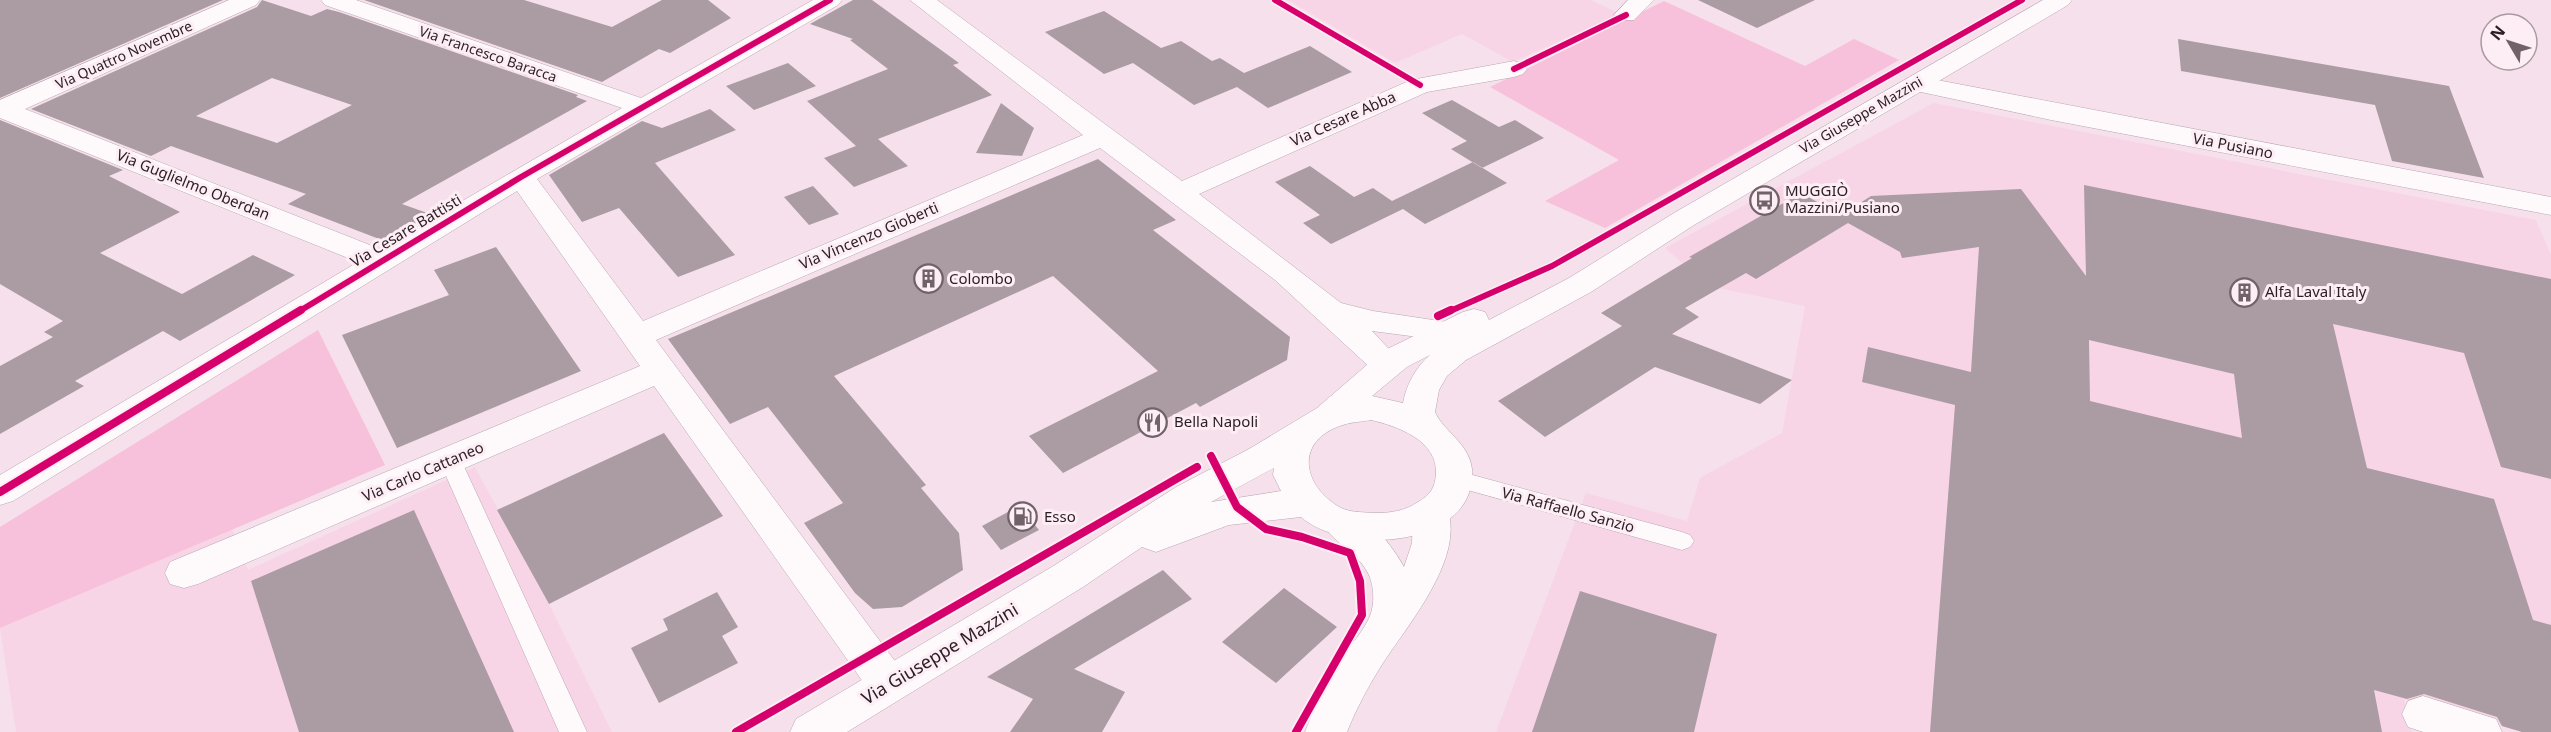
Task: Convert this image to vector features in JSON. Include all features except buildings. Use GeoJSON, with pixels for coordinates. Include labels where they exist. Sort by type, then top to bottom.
{"type":"FeatureCollection","features":[{"type":"Feature","properties":{"kind":"street","name":"Via Quattro Novembre"},"geometry":{"type":"LineString","coordinates":[[1,109],[248,0]]}},
{"type":"Feature","properties":{"kind":"street","name":"Via Francesco Baracca"},"geometry":{"type":"LineString","coordinates":[[333,0],[643,108]]}},
{"type":"Feature","properties":{"kind":"street","name":"Via Cesare Battisti"},"geometry":{"type":"LineString","coordinates":[[0,492],[521,177],[830,0]]}},
{"type":"Feature","properties":{"kind":"street"},"geometry":{"type":"LineString","coordinates":[[922,0],[1102,137],[1179,192],[1330,310],[1387,364]]}},
{"type":"Feature","properties":{"kind":"street","name":"Via Giuseppe Mazzini"},"geometry":{"type":"LineString","coordinates":[[1423,423],[1418,412],[1422,390],[1434,369],[1449,356],[1580,285],[1663,232],[2060,0]]}},
{"type":"Feature","properties":{"kind":"street","name":"Via Cesare Abba"},"geometry":{"type":"LineString","coordinates":[[1179,192],[1420,85],[1514,69]]}},
{"type":"Feature","properties":{"kind":"street","name":"Via Pusiano"},"geometry":{"type":"LineString","coordinates":[[1916,84],[2051,112],[2551,206]]}},
{"type":"Feature","properties":{"kind":"street","name":"Via Guglielmo Oberdan"},"geometry":{"type":"LineString","coordinates":[[1,109],[383,261]]}},
{"type":"Feature","properties":{"kind":"street","name":"Via Vincenzo Gioberti"},"geometry":{"type":"LineString","coordinates":[[637,336],[1102,137]]}},
{"type":"Feature","properties":{"kind":"street"},"geometry":{"type":"LineString","coordinates":[[521,177],[888,684]]}},
{"type":"Feature","properties":{"kind":"street","name":"Via Giuseppe Mazzini"},"geometry":{"type":"LineString","coordinates":[[811,732],[1069,576],[1189,497],[1262,458],[1316,424],[1387,364],[1449,331],[1663,232]]}},
{"type":"Feature","properties":{"kind":"street"},"geometry":{"type":"LineString","coordinates":[[1330,310],[1373,321],[1449,331]]}},
{"type":"Feature","properties":{"kind":"street","name":"Via Carlo Cattaneo"},"geometry":{"type":"LineString","coordinates":[[184,573],[661,370]]}},
{"type":"Feature","properties":{"kind":"street"},"geometry":{"type":"LineString","coordinates":[[1356,409],[1381,409],[1423,423],[1439,436],[1451,453],[1454,478],[1445,499],[1431,512],[1417,520],[1390,528],[1364,528],[1342,524],[1327,518],[1306,503],[1294,487],[1288,467],[1293,446],[1316,424],[1356,409]]}},
{"type":"Feature","properties":{"kind":"street","name":"Via Giuseppe Mazzini"},"geometry":{"type":"LineString","coordinates":[[1069,576],[1123,556],[1182,525],[1211,515],[1237,507],[1306,503]]}},
{"type":"Feature","properties":{"kind":"street"},"geometry":{"type":"LineString","coordinates":[[1326,732],[1347,686],[1420,576],[1432,536],[1431,512]]}},
{"type":"Feature","properties":{"kind":"street"},"geometry":{"type":"LineString","coordinates":[[1342,524],[1374,550],[1388,571],[1394,602],[1388,622]]}},
{"type":"Feature","properties":{"kind":"street"},"geometry":{"type":"LineString","coordinates":[[2425,723],[2481,732]]}},
{"type":"Feature","properties":{"kind":"lane"},"geometry":{"type":"LineString","coordinates":[[450,460],[573,732]]}},
{"type":"Feature","properties":{"kind":"lane","name":"Via Raffaello Sanzio"},"geometry":{"type":"LineString","coordinates":[[1454,478],[1683,542]]}},
{"type":"Feature","properties":{"kind":"shaded area"},"geometry":{"type":"Polygon","coordinates":[[[1288,0],[1591,0],[1620,14],[1513,62],[1462,34],[1395,63],[1288,0]]]}},
{"type":"Feature","properties":{"kind":"shaded area"},"geometry":{"type":"Polygon","coordinates":[[[1664,1],[1805,66],[1854,39],[1899,60],[1605,228],[1545,201],[1619,160],[1490,87],[1664,1]]]}},
{"type":"Feature","properties":{"kind":"shaded area"},"geometry":{"type":"Polygon","coordinates":[[[1934,103],[2536,220],[2551,255],[2551,732],[2522,732],[2404,699],[2411,732],[1496,732],[1586,493],[1687,521],[1700,478],[1782,433],[1805,306],[1708,286],[1665,248],[1934,103]]]}},
{"type":"Feature","properties":{"kind":"shaded area"},"geometry":{"type":"Polygon","coordinates":[[[318,330],[385,465],[0,628],[0,527],[318,330]]]}},
{"type":"Feature","properties":{"kind":"shaded area"},"geometry":{"type":"Polygon","coordinates":[[[475,467],[549,604],[612,732],[16,732],[0,628],[232,529],[248,570],[475,467]]]}},
{"type":"Feature","properties":{"kind":"cycle path"},"geometry":{"type":"LineString","coordinates":[[0,492],[521,177],[830,0]]}},
{"type":"Feature","properties":{"kind":"cycle path"},"geometry":{"type":"LineString","coordinates":[[1275,0],[1420,85]]}},
{"type":"Feature","properties":{"kind":"cycle path"},"geometry":{"type":"LineString","coordinates":[[1438,316],[1552,266],[2022,0]]}},
{"type":"Feature","properties":{"kind":"cycle path"},"geometry":{"type":"LineString","coordinates":[[1514,69],[1626,15]]}},
{"type":"Feature","properties":{"kind":"cycle path"},"geometry":{"type":"LineString","coordinates":[[1211,456],[1237,507],[1266,529],[1302,537],[1350,553],[1360,581],[1362,615],[1296,732]]}},
{"type":"Feature","properties":{"kind":"cycle path"},"geometry":{"type":"LineString","coordinates":[[736,732],[1197,467]]}},
{"type":"Feature","properties":{"kind":"place","name":"MUGGIÒ Mazzini/Pusiano"},"geometry":{"type":"Point","coordinates":[1764,200]}},
{"type":"Feature","properties":{"kind":"place","name":"Colombo"},"geometry":{"type":"Point","coordinates":[928,279]}},
{"type":"Feature","properties":{"kind":"place","name":"Alfa Laval Italy"},"geometry":{"type":"Point","coordinates":[2244,292]}},
{"type":"Feature","properties":{"kind":"place","name":"Bella Napoli"},"geometry":{"type":"Point","coordinates":[1153,422]}},
{"type":"Feature","properties":{"kind":"place","name":"Esso"},"geometry":{"type":"Point","coordinates":[1023,517]}}]}
